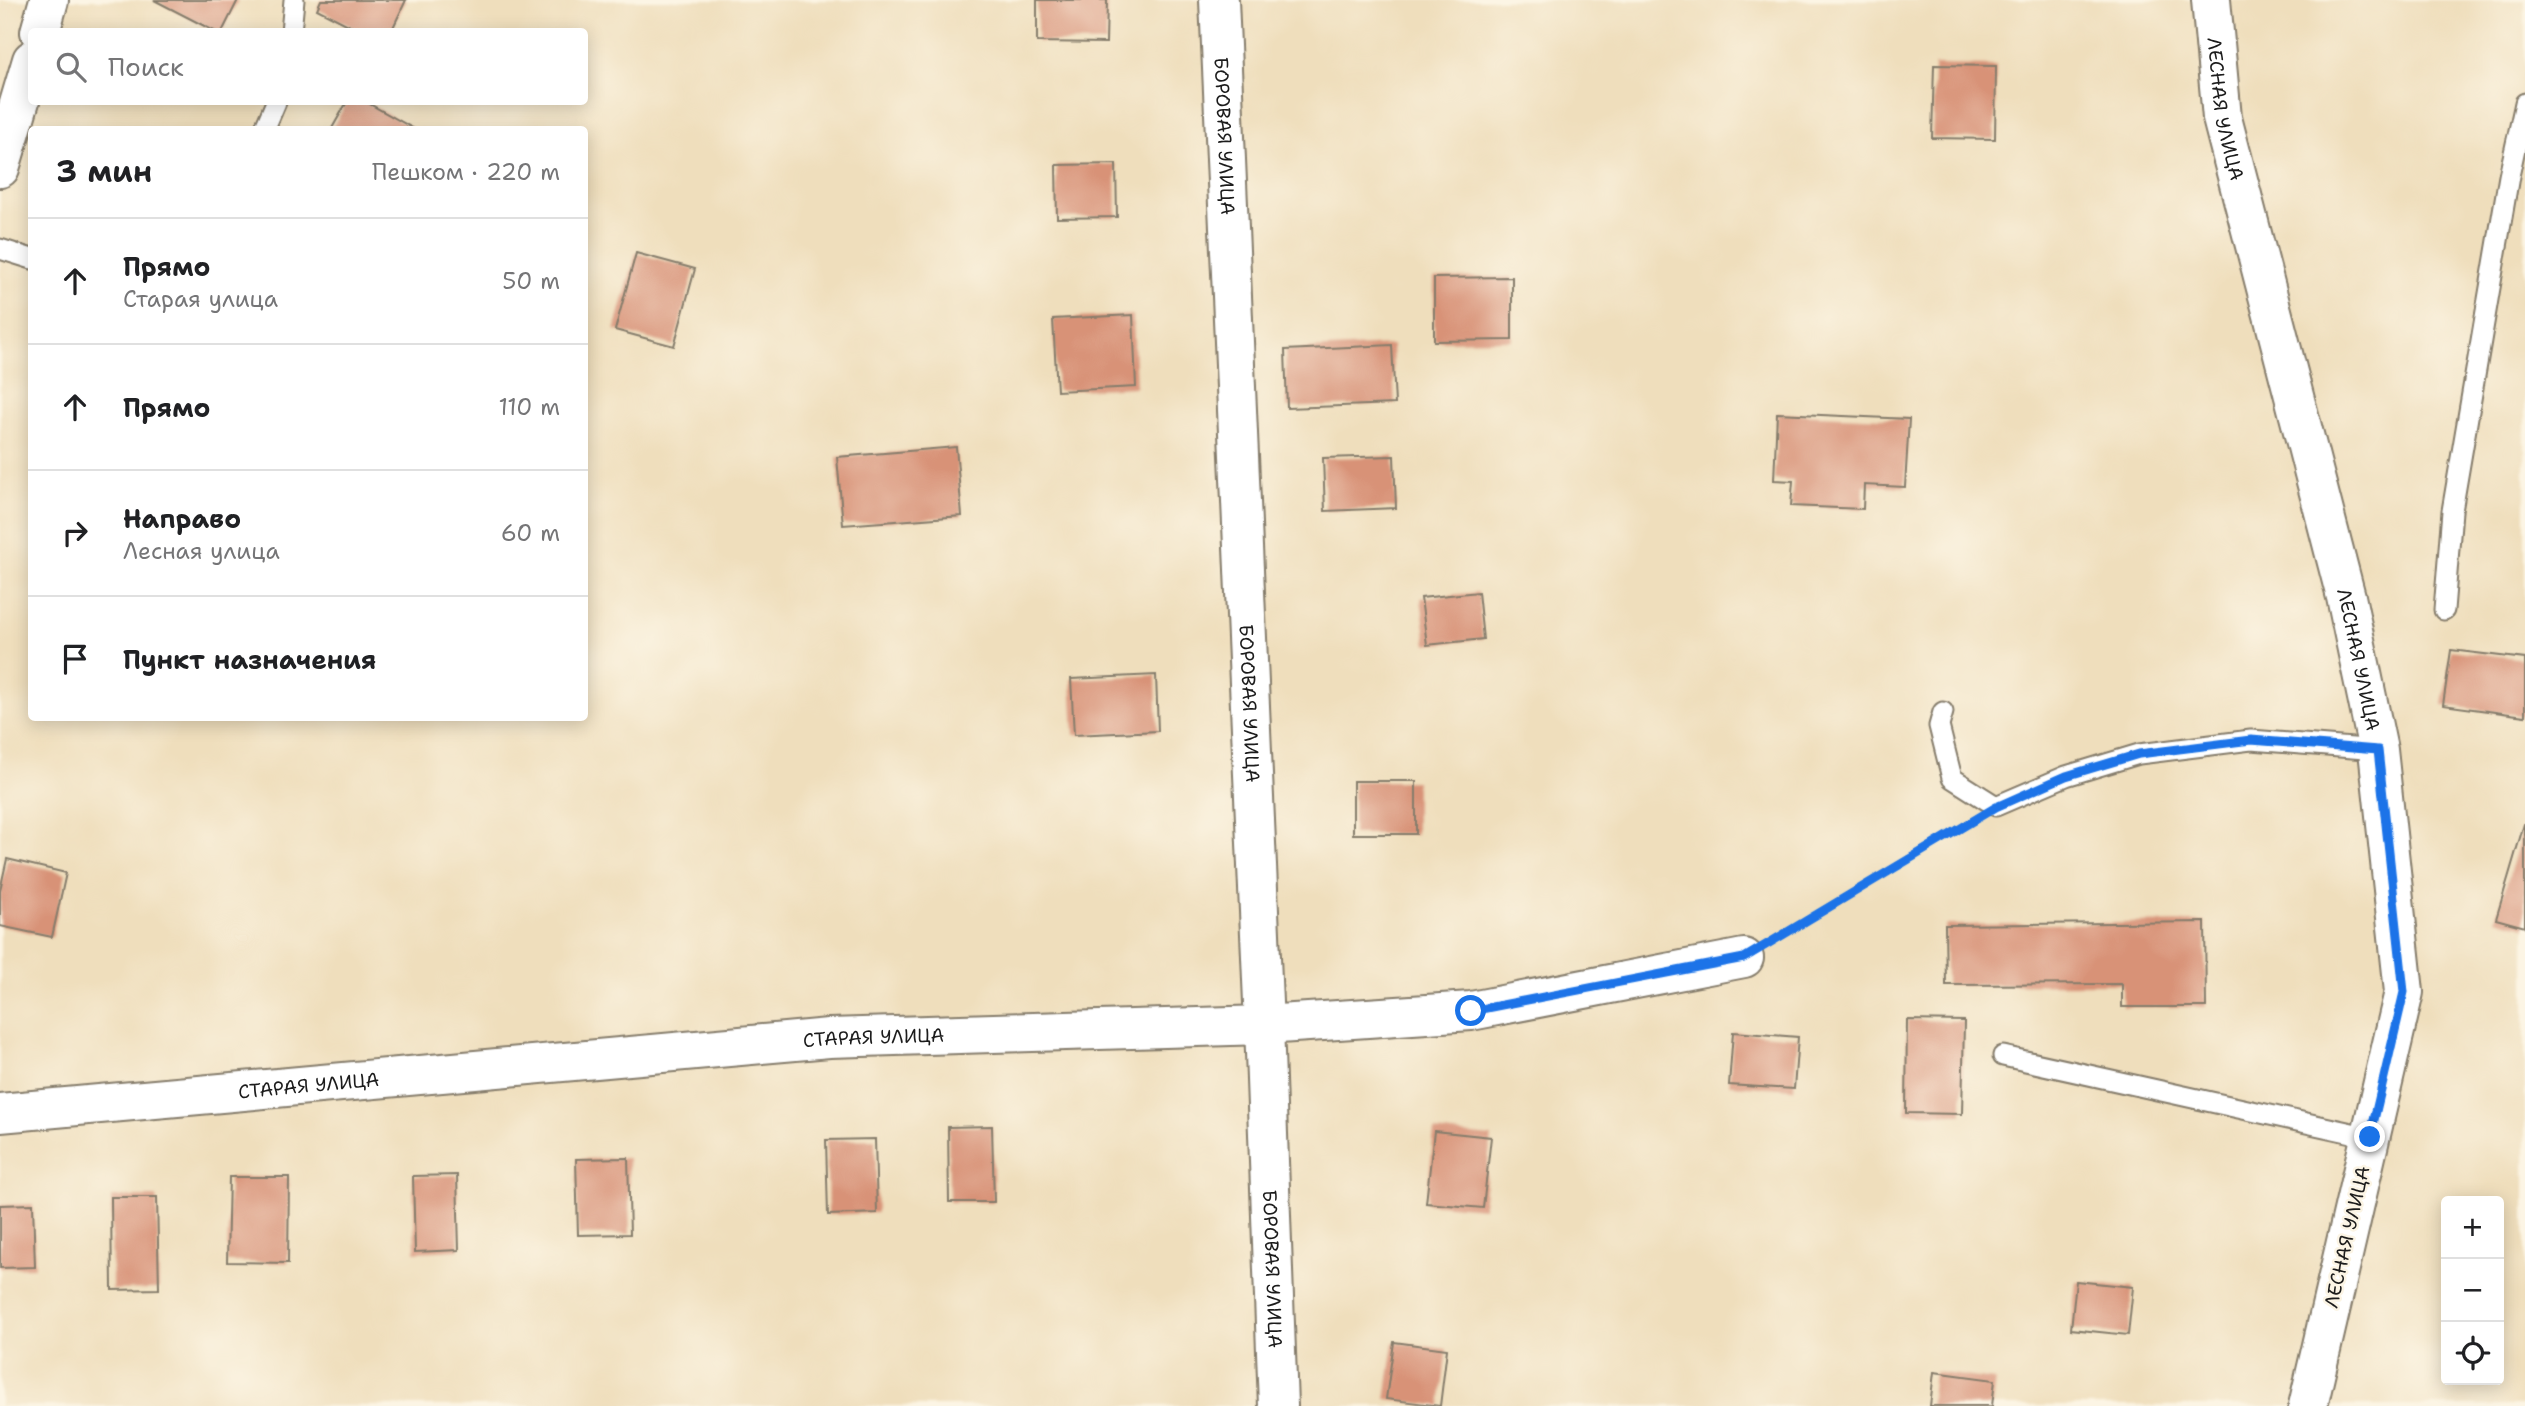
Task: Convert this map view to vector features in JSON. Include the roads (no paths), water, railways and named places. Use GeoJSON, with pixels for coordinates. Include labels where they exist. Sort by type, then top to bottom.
{"type":"FeatureCollection","features":[{"type":"Feature","properties":{"kind":"street"},"geometry":{"type":"LineString","coordinates":[[41,28],[49,0]]}},
{"type":"Feature","properties":{"kind":"street","name":"БОРОВАЯ УЛИЦА"},"geometry":{"type":"LineString","coordinates":[[1219,0],[1278,1406]]}},
{"type":"Feature","properties":{"kind":"street","name":"ЛЕСНАЯ УЛИЦА"},"geometry":{"type":"LineString","coordinates":[[2211,0],[2222,118],[2346,597],[2378,750],[2404,992],[2308,1406]]}},
{"type":"Feature","properties":{"kind":"street"},"geometry":{"type":"LineString","coordinates":[[0,168],[28,74]]}},
{"type":"Feature","properties":{"kind":"street","name":"СТАРАЯ УЛИЦА"},"geometry":{"type":"LineString","coordinates":[[0,1114],[829,1038],[1264,1025],[1471,1011],[1744,958]]}},
{"type":"Feature","properties":{"kind":"lane"},"geometry":{"type":"LineString","coordinates":[[291,28],[294,0]]}},
{"type":"Feature","properties":{"kind":"lane"},"geometry":{"type":"LineString","coordinates":[[2444,610],[2452,511],[2509,176],[2525,103]]}},
{"type":"Feature","properties":{"kind":"lane"},"geometry":{"type":"LineString","coordinates":[[266,126],[275,105]]}},
{"type":"Feature","properties":{"kind":"lane"},"geometry":{"type":"LineString","coordinates":[[0,249],[28,257]]}},
{"type":"Feature","properties":{"kind":"lane"},"geometry":{"type":"LineString","coordinates":[[1943,712],[1939,726],[1952,778],[1996,807],[2066,776],[2139,754],[2251,740],[2378,750]]}},
{"type":"Feature","properties":{"kind":"lane"},"geometry":{"type":"LineString","coordinates":[[2003,1056],[2370,1137]]}}]}
